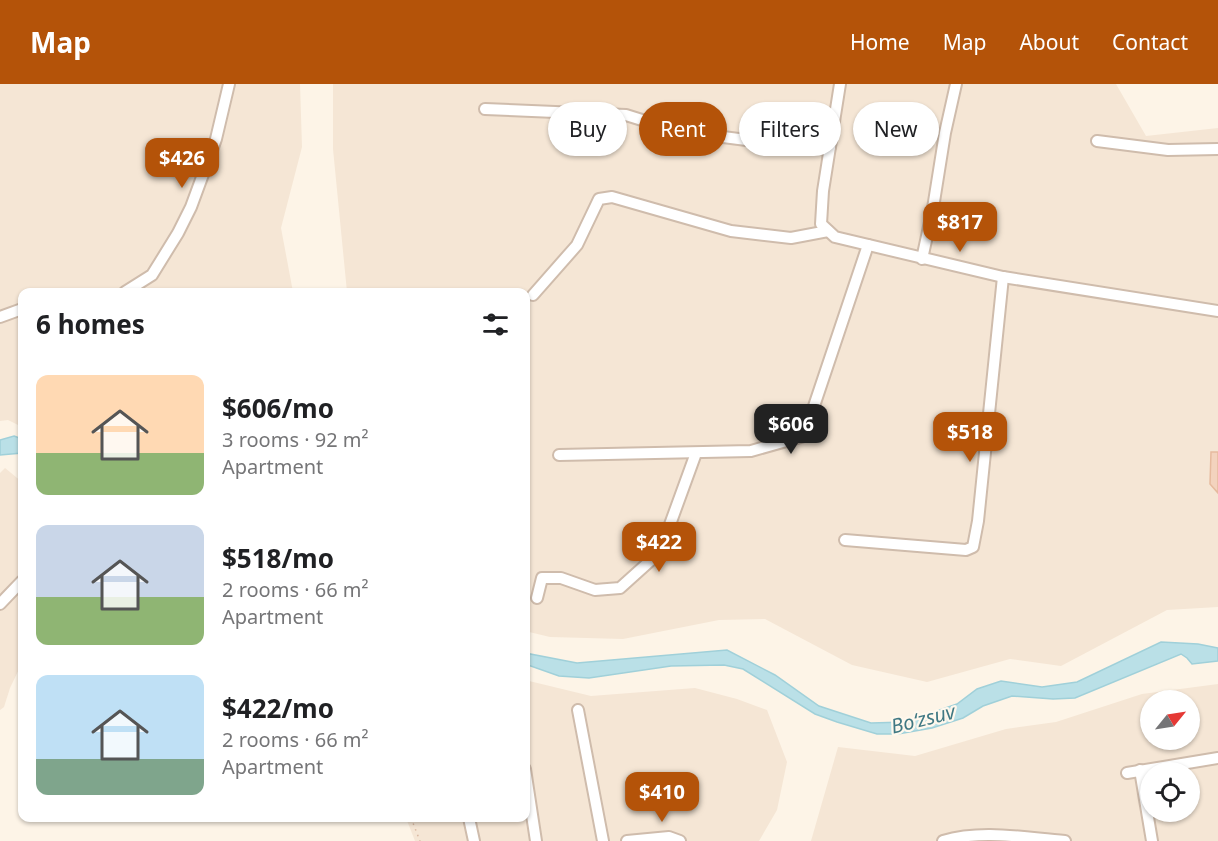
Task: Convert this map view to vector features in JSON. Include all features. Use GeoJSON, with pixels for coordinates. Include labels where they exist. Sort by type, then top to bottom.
{"type":"FeatureCollection","features":[{"type":"Feature","properties":{"kind":"street"},"geometry":{"type":"LineString","coordinates":[[131,288],[152,275],[191,207],[216,139],[229,84]]}},
{"type":"Feature","properties":{"kind":"street"},"geometry":{"type":"LineString","coordinates":[[837,102],[840,84]]}},
{"type":"Feature","properties":{"kind":"street"},"geometry":{"type":"LineString","coordinates":[[922,259],[956,84]]}},
{"type":"Feature","properties":{"kind":"street"},"geometry":{"type":"LineString","coordinates":[[485,109],[626,115],[676,131],[739,139]]}},
{"type":"Feature","properties":{"kind":"street"},"geometry":{"type":"LineString","coordinates":[[1097,141],[1168,150],[1218,148]]}},
{"type":"Feature","properties":{"kind":"street"},"geometry":{"type":"LineString","coordinates":[[829,156],[821,224],[835,237],[1003,277],[1218,310]]}},
{"type":"Feature","properties":{"kind":"street"},"geometry":{"type":"LineString","coordinates":[[533,295],[577,245],[599,199],[612,197],[731,231],[790,238],[828,231]]}},
{"type":"Feature","properties":{"kind":"street"},"geometry":{"type":"LineString","coordinates":[[559,455],[751,452],[804,436],[868,245]]}},
{"type":"Feature","properties":{"kind":"street"},"geometry":{"type":"LineString","coordinates":[[845,540],[966,550],[973,547],[978,521],[1003,277]]}},
{"type":"Feature","properties":{"kind":"street"},"geometry":{"type":"LineString","coordinates":[[0,317],[18,310]]}},
{"type":"Feature","properties":{"kind":"street"},"geometry":{"type":"LineString","coordinates":[[537,598],[542,578],[561,578],[595,590],[620,588],[660,552],[696,453]]}},
{"type":"Feature","properties":{"kind":"street"},"geometry":{"type":"LineString","coordinates":[[0,604],[18,584]]}},
{"type":"Feature","properties":{"kind":"street"},"geometry":{"type":"LineString","coordinates":[[578,710],[603,841]]}},
{"type":"Feature","properties":{"kind":"street"},"geometry":{"type":"LineString","coordinates":[[1192,762],[1218,758]]}},
{"type":"Feature","properties":{"kind":"street"},"geometry":{"type":"LineString","coordinates":[[1127,773],[1140,770]]}},
{"type":"Feature","properties":{"kind":"street"},"geometry":{"type":"LineString","coordinates":[[530,802],[536,841]]}},
{"type":"Feature","properties":{"kind":"street"},"geometry":{"type":"LineString","coordinates":[[470,822],[474,841]]}},
{"type":"Feature","properties":{"kind":"street"},"geometry":{"type":"LineString","coordinates":[[1149,822],[1152,841]]}},
{"type":"Feature","properties":{"kind":"street"},"geometry":{"type":"LineString","coordinates":[[943,841],[962,835],[1065,841]]}},
{"type":"Feature","properties":{"kind":"street"},"geometry":{"type":"LineString","coordinates":[[627,841],[669,837],[680,841]]}},
{"type":"Feature","properties":{"kind":"path"},"geometry":{"type":"LineString","coordinates":[[413,822],[420,841]]}},
{"type":"Feature","properties":{"kind":"shaded area"},"geometry":{"type":"Polygon","coordinates":[[[0,84],[300,84],[302,147],[281,228],[292,288],[18,288],[18,425],[8,420],[0,421],[0,84]]]}},
{"type":"Feature","properties":{"kind":"shaded area"},"geometry":{"type":"Polygon","coordinates":[[[333,84],[1116,84],[1146,136],[1218,128],[1218,607],[1167,610],[1061,666],[1010,659],[927,682],[852,665],[765,619],[719,620],[623,639],[550,637],[530,632],[530,288],[347,288],[333,149],[333,84]]]}},
{"type":"Feature","properties":{"kind":"shaded area"},"geometry":{"type":"Polygon","coordinates":[[[5,468],[18,479],[18,671],[4,707],[0,710],[0,473],[5,468]]]}},
{"type":"Feature","properties":{"kind":"shaded area"},"geometry":{"type":"Polygon","coordinates":[[[530,681],[591,696],[695,688],[737,699],[767,710],[787,762],[777,810],[759,841],[415,841],[408,822],[530,822],[530,681]]]}},
{"type":"Feature","properties":{"kind":"shaded area"},"geometry":{"type":"Polygon","coordinates":[[[1218,684],[1218,841],[811,841],[838,747],[915,756],[1006,729],[1056,722],[1140,695],[1140,750],[1200,750],[1200,690],[1172,690],[1218,684]]]}},
{"type":"Feature","properties":{"kind":"water"},"geometry":{"type":"Polygon","coordinates":[[[14,436],[18,438],[18,453],[0,455],[0,440],[14,436]]]}},
{"type":"Feature","properties":{"kind":"water","name":"Boʻzsuv"},"geometry":{"type":"Polygon","coordinates":[[[1161,642],[1198,644],[1218,648],[1218,661],[1192,664],[1181,654],[1075,698],[1012,696],[983,706],[963,718],[932,728],[898,734],[877,734],[815,714],[743,669],[724,665],[671,666],[589,678],[559,676],[530,666],[530,654],[577,663],[727,650],[775,675],[819,706],[871,723],[905,722],[957,704],[977,689],[1001,681],[1042,687],[1077,682],[1161,642]]]}},
{"type":"Feature","properties":{"kind":"building"},"geometry":{"type":"Polygon","coordinates":[[[1211,452],[1218,452],[1218,493],[1210,484],[1211,452]]]}}]}
